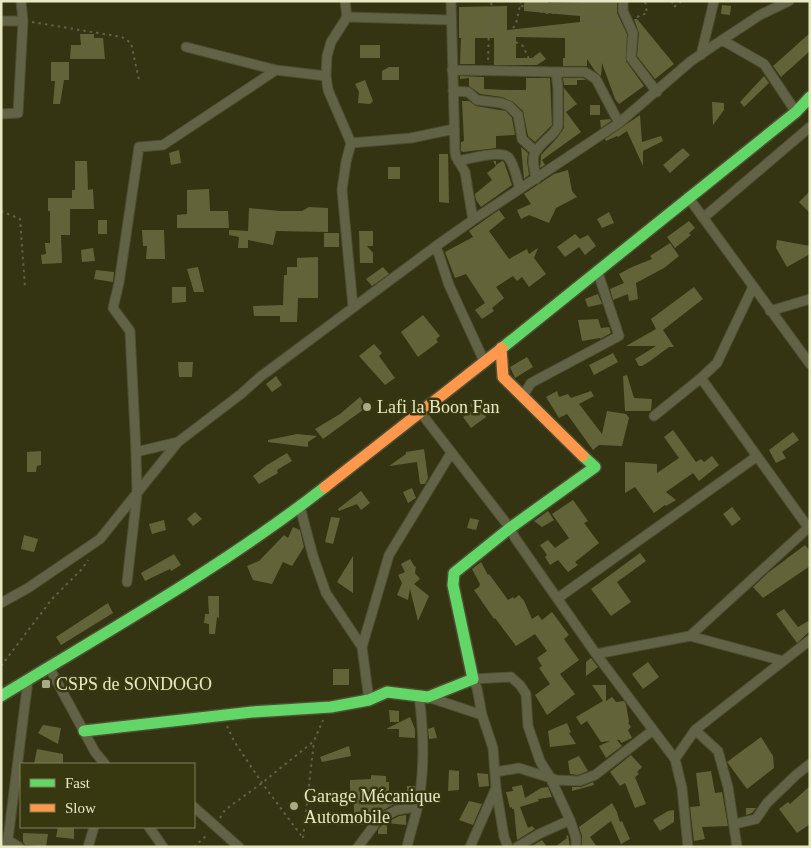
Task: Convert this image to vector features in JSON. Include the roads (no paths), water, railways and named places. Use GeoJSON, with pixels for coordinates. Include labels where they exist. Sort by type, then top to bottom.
{"type":"FeatureCollection","features":[{"type":"Feature","properties":{"kind":"street"},"geometry":{"type":"LineString","coordinates":[[1,114],[18,114],[23,21],[21,1]]}},
{"type":"Feature","properties":{"kind":"street"},"geometry":{"type":"LineString","coordinates":[[345,1],[347,17],[331,42],[327,56],[326,76],[328,90],[351,143],[342,190],[352,307]]}},
{"type":"Feature","properties":{"kind":"street"},"geometry":{"type":"LineString","coordinates":[[451,1],[455,152],[465,172],[473,220]]}},
{"type":"Feature","properties":{"kind":"street"},"geometry":{"type":"LineString","coordinates":[[623,1],[624,11],[633,32],[631,58],[657,92]]}},
{"type":"Feature","properties":{"kind":"street"},"geometry":{"type":"LineString","coordinates":[[701,55],[714,1]]}},
{"type":"Feature","properties":{"kind":"street"},"geometry":{"type":"LineString","coordinates":[[1,603],[28,588],[100,539],[178,442],[241,394],[260,377],[436,246],[619,123],[722,40],[760,15],[789,1]]}},
{"type":"Feature","properties":{"kind":"street"},"geometry":{"type":"LineString","coordinates":[[347,17],[451,20]]}},
{"type":"Feature","properties":{"kind":"street"},"geometry":{"type":"LineString","coordinates":[[1,21],[23,21]]}},
{"type":"Feature","properties":{"kind":"street"},"geometry":{"type":"LineString","coordinates":[[722,40],[764,64],[796,112]]}},
{"type":"Feature","properties":{"kind":"street"},"geometry":{"type":"LineString","coordinates":[[186,46],[276,70],[326,76]]}},
{"type":"Feature","properties":{"kind":"street"},"geometry":{"type":"LineString","coordinates":[[127,582],[137,494],[130,331],[113,308],[119,283],[139,147],[163,145],[276,70]]}},
{"type":"Feature","properties":{"kind":"street"},"geometry":{"type":"LineString","coordinates":[[452,70],[585,72],[596,79],[619,123]]}},
{"type":"Feature","properties":{"kind":"street"},"geometry":{"type":"LineString","coordinates":[[536,179],[533,162],[535,151],[556,131],[558,126],[556,72]]}},
{"type":"Feature","properties":{"kind":"street"},"geometry":{"type":"LineString","coordinates":[[453,91],[468,92],[477,100],[500,102],[509,106],[518,115],[522,139],[535,151]]}},
{"type":"Feature","properties":{"kind":"street"},"geometry":{"type":"LineString","coordinates":[[2,693],[49,668],[206,572],[300,506],[421,413],[809,100]]}},
{"type":"Feature","properties":{"kind":"street"},"geometry":{"type":"LineString","coordinates":[[703,218],[810,127]]}},
{"type":"Feature","properties":{"kind":"street"},"geometry":{"type":"LineString","coordinates":[[351,143],[411,138],[454,129]]}},
{"type":"Feature","properties":{"kind":"street"},"geometry":{"type":"LineString","coordinates":[[458,161],[499,154],[507,156],[520,189]]}},
{"type":"Feature","properties":{"kind":"street"},"geometry":{"type":"LineString","coordinates":[[688,197],[810,364]]}},
{"type":"Feature","properties":{"kind":"street"},"geometry":{"type":"LineString","coordinates":[[436,246],[449,285],[484,361]]}},
{"type":"Feature","properties":{"kind":"street"},"geometry":{"type":"LineString","coordinates":[[522,398],[531,383],[619,336],[597,270]]}},
{"type":"Feature","properties":{"kind":"street"},"geometry":{"type":"LineString","coordinates":[[654,416],[717,363],[753,288]]}},
{"type":"Feature","properties":{"kind":"street"},"geometry":{"type":"LineString","coordinates":[[770,311],[810,299]]}},
{"type":"Feature","properties":{"kind":"street"},"geometry":{"type":"LineString","coordinates":[[501,348],[503,376],[522,398],[596,467],[510,528],[454,573],[453,576],[453,585],[473,679],[493,748],[496,788],[504,836],[508,847]]}},
{"type":"Feature","properties":{"kind":"street"},"geometry":{"type":"LineString","coordinates":[[690,636],[809,529],[701,378]]}},
{"type":"Feature","properties":{"kind":"street"},"geometry":{"type":"LineString","coordinates":[[421,413],[510,528],[515,538],[596,654],[674,759],[682,788],[688,847]]}},
{"type":"Feature","properties":{"kind":"street"},"geometry":{"type":"LineString","coordinates":[[136,452],[178,442]]}},
{"type":"Feature","properties":{"kind":"street"},"geometry":{"type":"LineString","coordinates":[[369,700],[362,647],[389,555],[451,453]]}},
{"type":"Feature","properties":{"kind":"street"},"geometry":{"type":"LineString","coordinates":[[558,598],[756,456]]}},
{"type":"Feature","properties":{"kind":"street"},"geometry":{"type":"LineString","coordinates":[[300,506],[313,556],[326,593],[362,647]]}},
{"type":"Feature","properties":{"kind":"street"},"geometry":{"type":"LineString","coordinates":[[596,654],[690,636],[783,661]]}},
{"type":"Feature","properties":{"kind":"street"},"geometry":{"type":"LineString","coordinates":[[674,759],[695,730],[810,640]]}},
{"type":"Feature","properties":{"kind":"street"},"geometry":{"type":"LineString","coordinates":[[49,668],[95,752],[104,763]]}},
{"type":"Feature","properties":{"kind":"street"},"geometry":{"type":"LineString","coordinates":[[424,697],[473,679],[511,677],[520,685],[526,694],[528,726],[540,761],[550,777],[570,820],[576,838],[576,847]]}},
{"type":"Feature","properties":{"kind":"street"},"geometry":{"type":"LineString","coordinates":[[20,847],[7,843],[28,680]]}},
{"type":"Feature","properties":{"kind":"street"},"geometry":{"type":"LineString","coordinates":[[84,731],[252,712],[331,707],[369,700],[388,692],[424,697],[482,715]]}},
{"type":"Feature","properties":{"kind":"street"},"geometry":{"type":"LineString","coordinates":[[407,847],[418,806],[424,755],[424,697]]}},
{"type":"Feature","properties":{"kind":"street"},"geometry":{"type":"LineString","coordinates":[[495,772],[520,768],[567,781],[579,780],[595,775],[653,730]]}},
{"type":"Feature","properties":{"kind":"street"},"geometry":{"type":"LineString","coordinates":[[695,730],[718,751],[728,786],[737,847]]}},
{"type":"Feature","properties":{"kind":"street"},"geometry":{"type":"LineString","coordinates":[[735,824],[756,819],[773,798],[810,764]]}},
{"type":"Feature","properties":{"kind":"street"},"geometry":{"type":"LineString","coordinates":[[470,847],[496,788]]}},
{"type":"Feature","properties":{"kind":"street"},"geometry":{"type":"LineString","coordinates":[[358,847],[378,820],[397,810],[418,806]]}},
{"type":"Feature","properties":{"kind":"street"},"geometry":{"type":"LineString","coordinates":[[195,808],[239,847]]}},
{"type":"Feature","properties":{"kind":"street"},"geometry":{"type":"LineString","coordinates":[[517,847],[539,834],[570,820]]}},
{"type":"Feature","properties":{"kind":"street"},"geometry":{"type":"LineString","coordinates":[[88,847],[94,828]]}},
{"type":"Feature","properties":{"kind":"street"},"geometry":{"type":"LineString","coordinates":[[150,828],[163,847]]}},
{"type":"Feature","properties":{"kind":"place","name":"Lafi la Boon Fan"},"geometry":{"type":"Point","coordinates":[367,407]}},
{"type":"Feature","properties":{"kind":"place","name":"CSPS de SONDOGO"},"geometry":{"type":"Point","coordinates":[46,684]}},
{"type":"Feature","properties":{"kind":"place","name":"Garage Mécanique Automobile"},"geometry":{"type":"Point","coordinates":[294,806]}}]}
